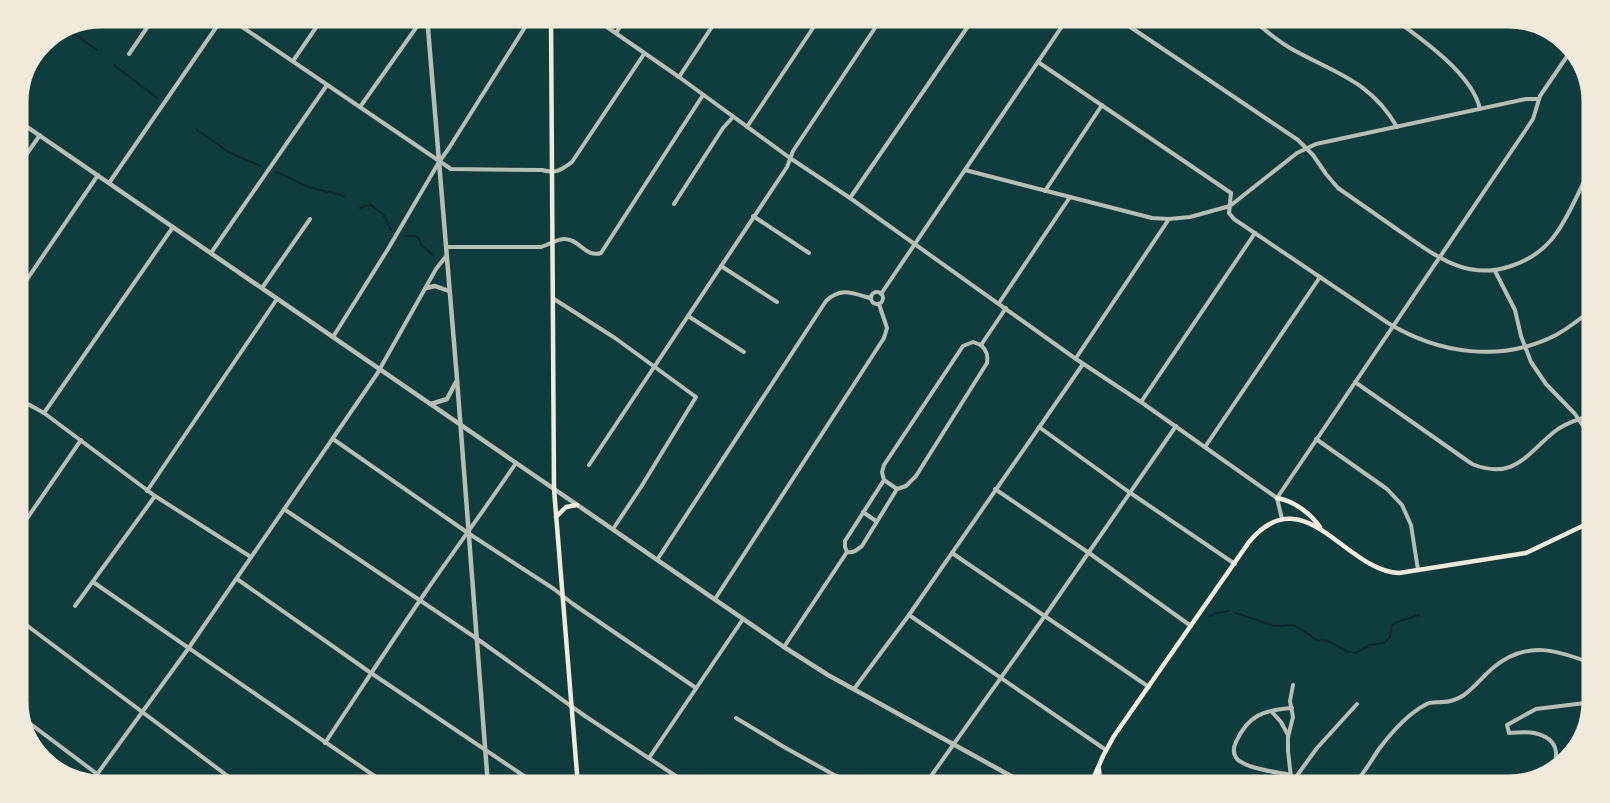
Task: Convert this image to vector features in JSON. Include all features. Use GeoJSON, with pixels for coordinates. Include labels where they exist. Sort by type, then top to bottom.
{"type":"FeatureCollection","features":[{"type":"Feature","properties":{"kind":"main road"},"geometry":{"type":"LineString","coordinates":[[551,27],[554,489],[577,776]]}},
{"type":"Feature","properties":{"kind":"main road"},"geometry":{"type":"LineString","coordinates":[[1277,498],[1288,501],[1309,514],[1322,530]]}},
{"type":"Feature","properties":{"kind":"main road"},"geometry":{"type":"LineString","coordinates":[[556,517],[566,507],[577,505]]}},
{"type":"Feature","properties":{"kind":"main road"},"geometry":{"type":"LineString","coordinates":[[1094,776],[1106,750],[1191,626],[1258,532],[1272,522],[1282,519],[1301,520],[1322,530],[1379,569],[1392,573],[1418,571],[1526,553],[1583,526]]}},
{"type":"Feature","properties":{"kind":"main road"},"geometry":{"type":"LineString","coordinates":[[1099,764],[1100,776]]}},
{"type":"Feature","properties":{"kind":"street"},"geometry":{"type":"LineString","coordinates":[[129,54],[147,27]]}},
{"type":"Feature","properties":{"kind":"street"},"geometry":{"type":"LineString","coordinates":[[109,183],[217,27]]}},
{"type":"Feature","properties":{"kind":"street"},"geometry":{"type":"LineString","coordinates":[[242,27],[451,169],[542,170],[552,173],[563,169],[572,162],[644,54]]}},
{"type":"Feature","properties":{"kind":"street"},"geometry":{"type":"LineString","coordinates":[[293,61],[316,27]]}},
{"type":"Feature","properties":{"kind":"street"},"geometry":{"type":"LineString","coordinates":[[360,108],[417,27]]}},
{"type":"Feature","properties":{"kind":"street"},"geometry":{"type":"LineString","coordinates":[[428,27],[487,776]]}},
{"type":"Feature","properties":{"kind":"street"},"geometry":{"type":"LineString","coordinates":[[333,337],[439,162],[525,27]]}},
{"type":"Feature","properties":{"kind":"street"},"geometry":{"type":"LineString","coordinates":[[607,27],[790,158],[1277,498],[1282,519]]}},
{"type":"Feature","properties":{"kind":"street"},"geometry":{"type":"LineString","coordinates":[[616,33],[620,27]]}},
{"type":"Feature","properties":{"kind":"street"},"geometry":{"type":"LineString","coordinates":[[679,77],[712,27]]}},
{"type":"Feature","properties":{"kind":"street"},"geometry":{"type":"LineString","coordinates":[[747,127],[814,27]]}},
{"type":"Feature","properties":{"kind":"street"},"geometry":{"type":"LineString","coordinates":[[589,465],[787,167],[790,158],[876,27]]}},
{"type":"Feature","properties":{"kind":"street"},"geometry":{"type":"LineString","coordinates":[[850,198],[967,27]]}},
{"type":"Feature","properties":{"kind":"street"},"geometry":{"type":"LineString","coordinates":[[881,294],[1062,27]]}},
{"type":"Feature","properties":{"kind":"street"},"geometry":{"type":"LineString","coordinates":[[1130,27],[1298,140],[1313,155],[1338,188],[1451,264],[1467,269],[1495,271],[1530,258],[1553,237],[1583,181]]}},
{"type":"Feature","properties":{"kind":"street"},"geometry":{"type":"LineString","coordinates":[[1260,27],[1290,47],[1357,82],[1382,105],[1397,127]]}},
{"type":"Feature","properties":{"kind":"street"},"geometry":{"type":"LineString","coordinates":[[1404,27],[1458,72],[1478,99],[1480,109]]}},
{"type":"Feature","properties":{"kind":"street"},"geometry":{"type":"LineString","coordinates":[[1277,498],[1533,119],[1539,99],[1567,56]]}},
{"type":"Feature","properties":{"kind":"street"},"geometry":{"type":"LineString","coordinates":[[1038,62],[1231,193],[1229,213],[1234,219],[1412,337],[1458,350],[1501,351],[1555,336],[1583,317]]}},
{"type":"Feature","properties":{"kind":"street"},"geometry":{"type":"LineString","coordinates":[[211,253],[327,85]]}},
{"type":"Feature","properties":{"kind":"street"},"geometry":{"type":"LineString","coordinates":[[446,248],[541,247],[565,238],[590,253],[595,255],[601,253],[703,95]]}},
{"type":"Feature","properties":{"kind":"street"},"geometry":{"type":"LineString","coordinates":[[965,170],[1152,218],[1169,219],[1203,214],[1230,206],[1297,153],[1316,144],[1526,99],[1539,99]]}},
{"type":"Feature","properties":{"kind":"street"},"geometry":{"type":"LineString","coordinates":[[1046,191],[1102,105]]}},
{"type":"Feature","properties":{"kind":"street"},"geometry":{"type":"LineString","coordinates":[[674,204],[733,117]]}},
{"type":"Feature","properties":{"kind":"street"},"geometry":{"type":"LineString","coordinates":[[27,127],[784,647],[828,675],[1011,776]]}},
{"type":"Feature","properties":{"kind":"street"},"geometry":{"type":"LineString","coordinates":[[27,154],[40,135]]}},
{"type":"Feature","properties":{"kind":"street"},"geometry":{"type":"LineString","coordinates":[[27,279],[98,176]]}},
{"type":"Feature","properties":{"kind":"street"},"geometry":{"type":"LineString","coordinates":[[999,303],[1070,197]]}},
{"type":"Feature","properties":{"kind":"street"},"geometry":{"type":"LineString","coordinates":[[753,216],[809,253]]}},
{"type":"Feature","properties":{"kind":"street"},"geometry":{"type":"LineString","coordinates":[[262,288],[310,219]]}},
{"type":"Feature","properties":{"kind":"street"},"geometry":{"type":"LineString","coordinates":[[1076,358],[1169,219]]}},
{"type":"Feature","properties":{"kind":"street"},"geometry":{"type":"LineString","coordinates":[[44,413],[173,227]]}},
{"type":"Feature","properties":{"kind":"street"},"geometry":{"type":"LineString","coordinates":[[1141,402],[1255,233]]}},
{"type":"Feature","properties":{"kind":"street"},"geometry":{"type":"LineString","coordinates":[[31,724],[97,775],[188,649],[333,439],[380,369],[436,269],[447,255]]}},
{"type":"Feature","properties":{"kind":"street"},"geometry":{"type":"LineString","coordinates":[[721,266],[777,302]]}},
{"type":"Feature","properties":{"kind":"street"},"geometry":{"type":"LineString","coordinates":[[1495,271],[1515,310],[1531,362],[1538,374],[1583,426]]}},
{"type":"Feature","properties":{"kind":"street"},"geometry":{"type":"LineString","coordinates":[[1204,447],[1320,277]]}},
{"type":"Feature","properties":{"kind":"street"},"geometry":{"type":"LineString","coordinates":[[426,288],[435,286],[449,291]]}},
{"type":"Feature","properties":{"kind":"street"},"geometry":{"type":"LineString","coordinates":[[657,560],[826,301],[839,292],[847,291],[870,298],[873,304],[879,304],[883,301],[881,294]]}},
{"type":"Feature","properties":{"kind":"street"},"geometry":{"type":"LineString","coordinates":[[870,298],[874,292],[881,294]]}},
{"type":"Feature","properties":{"kind":"street"},"geometry":{"type":"LineString","coordinates":[[147,491],[277,299]]}},
{"type":"Feature","properties":{"kind":"street"},"geometry":{"type":"LineString","coordinates":[[554,299],[615,338],[696,397],[613,529]]}},
{"type":"Feature","properties":{"kind":"street"},"geometry":{"type":"LineString","coordinates":[[715,599],[884,338],[887,327],[879,304]]}},
{"type":"Feature","properties":{"kind":"street"},"geometry":{"type":"LineString","coordinates":[[981,345],[1006,308]]}},
{"type":"Feature","properties":{"kind":"street"},"geometry":{"type":"LineString","coordinates":[[688,316],[744,352]]}},
{"type":"Feature","properties":{"kind":"street"},"geometry":{"type":"LineString","coordinates":[[847,552],[857,550],[862,546],[897,489],[906,486],[916,476],[987,363],[986,350],[981,345],[973,342],[963,346],[884,465],[882,472],[884,480],[897,489]]}},
{"type":"Feature","properties":{"kind":"street"},"geometry":{"type":"LineString","coordinates":[[854,689],[909,615],[1083,364]]}},
{"type":"Feature","properties":{"kind":"street"},"geometry":{"type":"LineString","coordinates":[[431,404],[447,399],[457,379]]}},
{"type":"Feature","properties":{"kind":"street"},"geometry":{"type":"LineString","coordinates":[[1355,382],[1472,464],[1488,469],[1515,466],[1559,429],[1583,418]]}},
{"type":"Feature","properties":{"kind":"street"},"geometry":{"type":"LineString","coordinates":[[27,405],[44,413],[147,491],[251,557]]}},
{"type":"Feature","properties":{"kind":"street"},"geometry":{"type":"LineString","coordinates":[[931,776],[1176,426]]}},
{"type":"Feature","properties":{"kind":"street"},"geometry":{"type":"LineString","coordinates":[[1039,427],[1235,564]]}},
{"type":"Feature","properties":{"kind":"street"},"geometry":{"type":"LineString","coordinates":[[333,439],[696,688]]}},
{"type":"Feature","properties":{"kind":"street"},"geometry":{"type":"LineString","coordinates":[[1316,439],[1387,489],[1402,505],[1411,525],[1418,571]]}},
{"type":"Feature","properties":{"kind":"street"},"geometry":{"type":"LineString","coordinates":[[27,518],[81,440]]}},
{"type":"Feature","properties":{"kind":"street"},"geometry":{"type":"LineString","coordinates":[[325,743],[516,463]]}},
{"type":"Feature","properties":{"kind":"street"},"geometry":{"type":"LineString","coordinates":[[847,552],[845,541],[884,480]]}},
{"type":"Feature","properties":{"kind":"street"},"geometry":{"type":"LineString","coordinates":[[995,489],[1191,626]]}},
{"type":"Feature","properties":{"kind":"street"},"geometry":{"type":"LineString","coordinates":[[75,606],[155,496]]}},
{"type":"Feature","properties":{"kind":"street"},"geometry":{"type":"LineString","coordinates":[[284,509],[476,638],[571,707],[676,776]]}},
{"type":"Feature","properties":{"kind":"street"},"geometry":{"type":"LineString","coordinates":[[863,512],[876,521]]}},
{"type":"Feature","properties":{"kind":"street"},"geometry":{"type":"LineString","coordinates":[[784,647],[847,552]]}},
{"type":"Feature","properties":{"kind":"street"},"geometry":{"type":"LineString","coordinates":[[952,553],[1149,687]]}},
{"type":"Feature","properties":{"kind":"street"},"geometry":{"type":"LineString","coordinates":[[237,579],[524,776]]}},
{"type":"Feature","properties":{"kind":"street"},"geometry":{"type":"LineString","coordinates":[[93,582],[374,776]]}},
{"type":"Feature","properties":{"kind":"street"},"geometry":{"type":"LineString","coordinates":[[909,615],[1106,750]]}},
{"type":"Feature","properties":{"kind":"street"},"geometry":{"type":"LineString","coordinates":[[649,758],[743,618]]}},
{"type":"Feature","properties":{"kind":"street"},"geometry":{"type":"LineString","coordinates":[[27,626],[227,776]]}},
{"type":"Feature","properties":{"kind":"street"},"geometry":{"type":"LineString","coordinates":[[1361,776],[1379,749],[1407,718],[1425,704],[1452,700],[1464,694],[1503,660],[1536,649],[1558,651],[1583,660]]}},
{"type":"Feature","properties":{"kind":"street"},"geometry":{"type":"LineString","coordinates":[[1292,708],[1258,715],[1247,723],[1234,746],[1234,754],[1239,761],[1291,775],[1288,761],[1288,737],[1293,717],[1292,708],[1290,701],[1293,685]]}},
{"type":"Feature","properties":{"kind":"street"},"geometry":{"type":"LineString","coordinates":[[1556,758],[1557,754],[1551,741],[1542,735],[1526,732],[1509,733],[1507,725],[1536,709],[1583,703]]}},
{"type":"Feature","properties":{"kind":"street"},"geometry":{"type":"LineString","coordinates":[[1298,776],[1317,748],[1357,704]]}},
{"type":"Feature","properties":{"kind":"street"},"geometry":{"type":"LineString","coordinates":[[1272,711],[1281,722],[1288,737]]}},
{"type":"Feature","properties":{"kind":"street"},"geometry":{"type":"LineString","coordinates":[[736,718],[836,776]]}},
{"type":"Feature","properties":{"kind":"waterway"},"geometry":{"type":"LineString","coordinates":[[73,33],[97,50]]}},
{"type":"Feature","properties":{"kind":"waterway"},"geometry":{"type":"LineString","coordinates":[[114,65],[157,98]]}},
{"type":"Feature","properties":{"kind":"waterway"},"geometry":{"type":"LineString","coordinates":[[197,130],[230,153],[261,166]]}},
{"type":"Feature","properties":{"kind":"waterway"},"geometry":{"type":"LineString","coordinates":[[276,172],[306,186],[344,196]]}},
{"type":"Feature","properties":{"kind":"waterway"},"geometry":{"type":"LineString","coordinates":[[360,208],[371,205],[383,214],[391,230]]}},
{"type":"Feature","properties":{"kind":"waterway"},"geometry":{"type":"LineString","coordinates":[[404,236],[416,236],[421,245],[432,254]]}},
{"type":"Feature","properties":{"kind":"waterway"},"geometry":{"type":"LineString","coordinates":[[1210,616],[1229,611]]}},
{"type":"Feature","properties":{"kind":"waterway"},"geometry":{"type":"LineString","coordinates":[[1236,613],[1274,626],[1293,625],[1317,640],[1328,641],[1348,652],[1355,653],[1370,645],[1384,643],[1390,637],[1392,625],[1419,615]]}}]}
